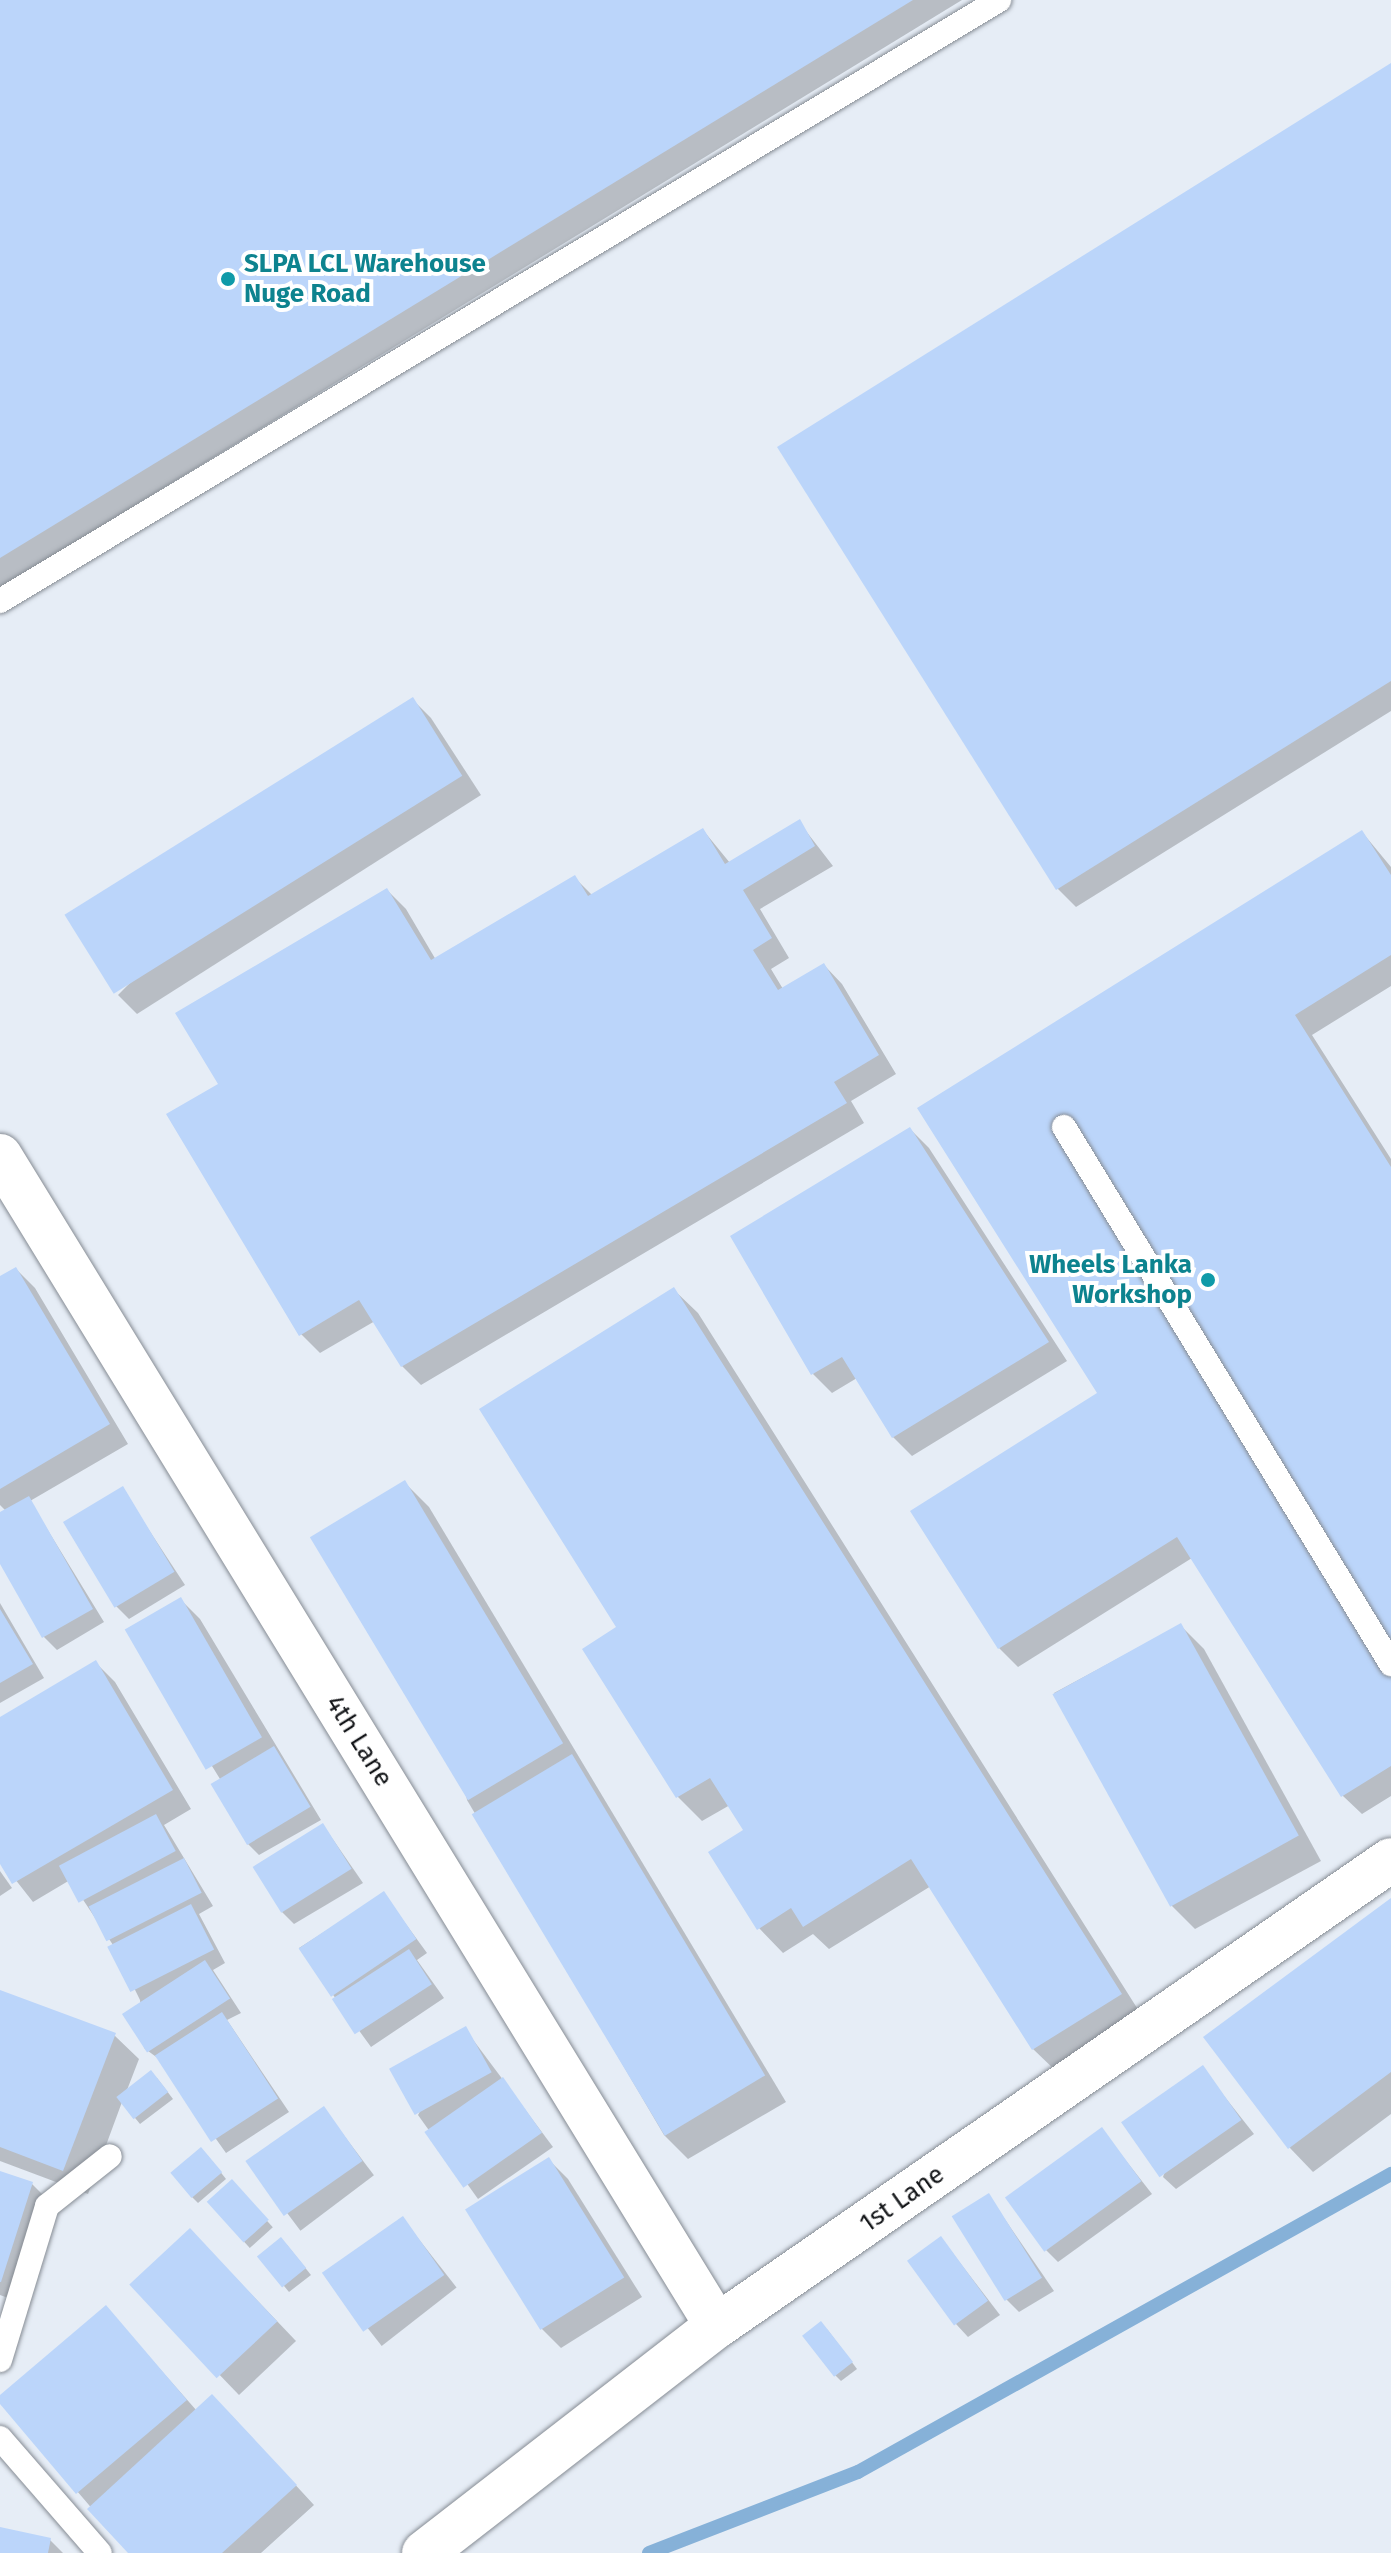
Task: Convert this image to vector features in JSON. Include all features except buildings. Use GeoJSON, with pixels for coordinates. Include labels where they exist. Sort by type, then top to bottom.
{"type":"FeatureCollection","features":[{"type":"Feature","properties":{"kind":"street","name":"4th Lane"},"geometry":{"type":"LineString","coordinates":[[0,1156],[717,2326]]}},
{"type":"Feature","properties":{"kind":"street","name":"1st Lane"},"geometry":{"type":"LineString","coordinates":[[424,2553],[717,2326],[1391,1860]]}},
{"type":"Feature","properties":{"kind":"lane"},"geometry":{"type":"LineString","coordinates":[[0,601],[999,0]]}},
{"type":"Feature","properties":{"kind":"lane"},"geometry":{"type":"LineString","coordinates":[[1064,1127],[1391,1664]]}},
{"type":"Feature","properties":{"kind":"lane"},"geometry":{"type":"LineString","coordinates":[[0,2360],[47,2206],[110,2156]]}},
{"type":"Feature","properties":{"kind":"lane"},"geometry":{"type":"LineString","coordinates":[[0,2438],[100,2553]]}},
{"type":"Feature","properties":{"kind":"waterway"},"geometry":{"type":"LineString","coordinates":[[649,2553],[858,2472],[1391,2174]]}},
{"type":"Feature","properties":{"kind":"place","name":"SLPA LCL Warehouse Nuge Road"},"geometry":{"type":"Point","coordinates":[228,279]}},
{"type":"Feature","properties":{"kind":"place","name":"Wheels Lanka Workshop"},"geometry":{"type":"Point","coordinates":[1208,1280]}}]}
